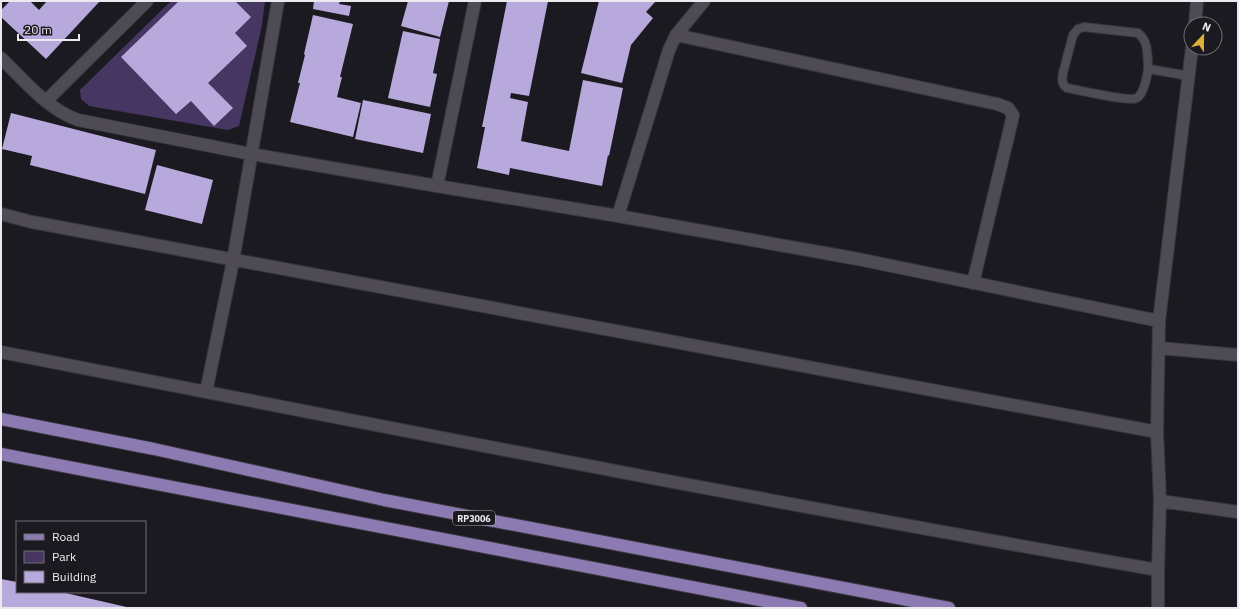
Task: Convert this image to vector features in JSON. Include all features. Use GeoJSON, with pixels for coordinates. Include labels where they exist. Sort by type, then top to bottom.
{"type":"FeatureCollection","features":[{"type":"Feature","properties":{"kind":"main road","name":"RP3006"},"geometry":{"type":"LineString","coordinates":[[1,419],[154,449],[384,500],[949,608]]}},
{"type":"Feature","properties":{"kind":"main road"},"geometry":{"type":"LineString","coordinates":[[1,454],[801,608]]}},
{"type":"Feature","properties":{"kind":"street"},"geometry":{"type":"LineString","coordinates":[[46,101],[147,1]]}},
{"type":"Feature","properties":{"kind":"street"},"geometry":{"type":"LineString","coordinates":[[206,392],[233,261],[278,1]]}},
{"type":"Feature","properties":{"kind":"street"},"geometry":{"type":"LineString","coordinates":[[437,186],[475,1]]}},
{"type":"Feature","properties":{"kind":"street"},"geometry":{"type":"LineString","coordinates":[[618,216],[667,58],[676,35],[704,1]]}},
{"type":"Feature","properties":{"kind":"street"},"geometry":{"type":"LineString","coordinates":[[1196,16],[1197,1]]}},
{"type":"Feature","properties":{"kind":"street"},"geometry":{"type":"LineString","coordinates":[[676,35],[997,104],[1008,108],[1013,114],[1012,124],[972,283]]}},
{"type":"Feature","properties":{"kind":"street"},"geometry":{"type":"LineString","coordinates":[[1158,608],[1160,501],[1157,432],[1159,321],[1191,56]]}},
{"type":"Feature","properties":{"kind":"street"},"geometry":{"type":"LineString","coordinates":[[1,58],[46,101],[61,112],[78,120],[251,154],[618,216],[858,259],[1159,321]]}},
{"type":"Feature","properties":{"kind":"street"},"geometry":{"type":"LineString","coordinates":[[1,214],[32,222],[233,261],[1157,432]]}},
{"type":"Feature","properties":{"kind":"street"},"geometry":{"type":"LineString","coordinates":[[1158,348],[1238,355]]}},
{"type":"Feature","properties":{"kind":"street"},"geometry":{"type":"LineString","coordinates":[[1,352],[690,485],[1158,570]]}},
{"type":"Feature","properties":{"kind":"street"},"geometry":{"type":"LineString","coordinates":[[1160,501],[1238,512]]}},
{"type":"Feature","properties":{"kind":"lane"},"geometry":{"type":"LineString","coordinates":[[1084,27],[1138,33],[1144,37],[1146,43],[1149,69],[1141,95],[1132,99],[1067,88],[1063,84],[1062,80],[1073,35],[1084,27]]}},
{"type":"Feature","properties":{"kind":"lane"},"geometry":{"type":"LineString","coordinates":[[1149,69],[1188,76]]}},
{"type":"Feature","properties":{"kind":"green space"},"geometry":{"type":"Polygon","coordinates":[[[171,1],[265,1],[262,25],[239,126],[228,130],[89,106],[81,99],[80,90],[171,1]]]}},
{"type":"Feature","properties":{"kind":"building"},"geometry":{"type":"Polygon","coordinates":[[[10,1],[30,1],[39,10],[47,1],[100,1],[46,59],[1,17],[1,10],[10,1]]]}},
{"type":"Feature","properties":{"kind":"building"},"geometry":{"type":"Polygon","coordinates":[[[179,1],[235,1],[251,17],[235,33],[247,46],[208,83],[233,108],[214,126],[191,101],[176,114],[121,57],[179,1]]]}},
{"type":"Feature","properties":{"kind":"building"},"geometry":{"type":"Polygon","coordinates":[[[314,1],[340,1],[339,4],[351,6],[349,16],[313,9],[314,1]]]}},
{"type":"Feature","properties":{"kind":"building"},"geometry":{"type":"Polygon","coordinates":[[[408,1],[449,1],[440,37],[401,26],[408,1]]]}},
{"type":"Feature","properties":{"kind":"building"},"geometry":{"type":"Polygon","coordinates":[[[507,1],[548,1],[529,96],[511,93],[510,98],[528,102],[521,141],[569,151],[583,80],[623,88],[602,186],[510,168],[509,175],[477,168],[485,127],[482,127],[507,1]]]}},
{"type":"Feature","properties":{"kind":"building"},"geometry":{"type":"Polygon","coordinates":[[[599,1],[656,1],[646,12],[653,18],[631,45],[622,83],[581,73],[599,1]]]}},
{"type":"Feature","properties":{"kind":"building"},"geometry":{"type":"Polygon","coordinates":[[[313,15],[353,24],[340,77],[342,77],[337,97],[361,103],[353,137],[290,122],[300,83],[298,83],[313,15]]]}},
{"type":"Feature","properties":{"kind":"building"},"geometry":{"type":"Polygon","coordinates":[[[403,31],[440,39],[433,73],[437,74],[430,107],[388,98],[403,31]]]}},
{"type":"Feature","properties":{"kind":"building"},"geometry":{"type":"Polygon","coordinates":[[[363,100],[431,114],[423,153],[355,139],[363,100]]]}},
{"type":"Feature","properties":{"kind":"building"},"geometry":{"type":"Polygon","coordinates":[[[11,113],[156,150],[145,194],[30,165],[32,156],[2,149],[11,113]]]}},
{"type":"Feature","properties":{"kind":"building"},"geometry":{"type":"Polygon","coordinates":[[[157,165],[213,180],[202,224],[145,210],[157,165]]]}},
{"type":"Feature","properties":{"kind":"building"},"geometry":{"type":"Polygon","coordinates":[[[1,579],[16,582],[16,593],[65,593],[131,608],[1,608],[1,579]]]}}]}
